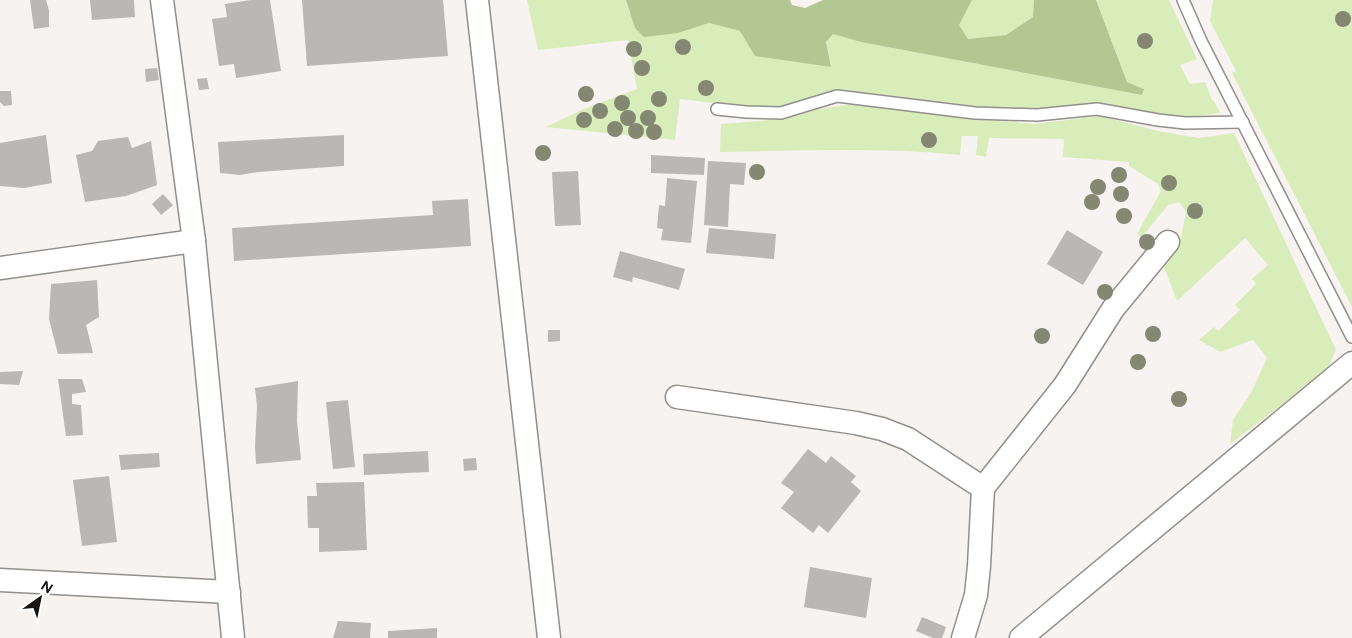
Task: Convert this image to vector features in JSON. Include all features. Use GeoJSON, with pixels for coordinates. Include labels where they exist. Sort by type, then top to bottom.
{"type":"FeatureCollection","features":[{"type":"Feature","properties":{"kind":"street"},"geometry":{"type":"LineString","coordinates":[[162,0],[194,241],[233,638]]}},
{"type":"Feature","properties":{"kind":"street"},"geometry":{"type":"LineString","coordinates":[[477,0],[549,638]]}},
{"type":"Feature","properties":{"kind":"street"},"geometry":{"type":"LineString","coordinates":[[0,268],[194,241]]}},
{"type":"Feature","properties":{"kind":"street"},"geometry":{"type":"LineString","coordinates":[[963,638],[976,595],[983,488],[1065,385],[1112,309],[1168,242]]}},
{"type":"Feature","properties":{"kind":"street"},"geometry":{"type":"LineString","coordinates":[[1021,638],[1352,363]]}},
{"type":"Feature","properties":{"kind":"street"},"geometry":{"type":"LineString","coordinates":[[677,397],[882,428],[908,439],[983,488]]}},
{"type":"Feature","properties":{"kind":"street"},"geometry":{"type":"LineString","coordinates":[[0,580],[229,592]]}},
{"type":"Feature","properties":{"kind":"lane"},"geometry":{"type":"LineString","coordinates":[[1184,1],[1201,41],[1352,337]]}},
{"type":"Feature","properties":{"kind":"lane"},"geometry":{"type":"LineString","coordinates":[[717,109],[781,113],[837,96],[975,113],[1037,115],[1097,108],[1158,120],[1185,123],[1243,122]]}},
{"type":"Feature","properties":{"kind":"green space"},"geometry":{"type":"Polygon","coordinates":[[[527,0],[626,0],[635,28],[678,33],[709,23],[740,31],[831,66],[826,42],[833,34],[861,42],[1142,95],[1144,89],[1127,82],[1096,0],[1169,0],[1197,59],[1180,65],[1190,84],[1205,82],[1212,100],[1220,113],[1181,118],[1102,107],[1038,113],[866,97],[779,111],[680,99],[675,140],[546,127],[586,108],[637,89],[628,40],[538,50],[527,0]]]}},
{"type":"Feature","properties":{"kind":"green space"},"geometry":{"type":"Polygon","coordinates":[[[626,0],[790,0],[792,5],[805,8],[823,0],[972,0],[959,25],[968,39],[1006,35],[1033,17],[1034,0],[1096,0],[1127,82],[1144,89],[1142,95],[861,42],[833,34],[826,42],[831,67],[755,56],[740,31],[709,23],[678,33],[644,37],[635,28],[626,0]]]}},
{"type":"Feature","properties":{"kind":"green space"},"geometry":{"type":"Polygon","coordinates":[[[972,0],[1034,0],[1033,17],[1006,35],[968,39],[958,25],[972,0]]]}},
{"type":"Feature","properties":{"kind":"green space"},"geometry":{"type":"Polygon","coordinates":[[[1213,0],[1352,0],[1352,307],[1232,73],[1236,71],[1210,21],[1213,0]]]}},
{"type":"Feature","properties":{"kind":"green space"},"geometry":{"type":"Polygon","coordinates":[[[854,104],[1034,124],[1100,116],[1158,131],[1199,138],[1234,133],[1336,350],[1326,372],[1230,444],[1233,420],[1252,391],[1267,358],[1253,340],[1220,352],[1199,340],[1214,327],[1218,331],[1240,310],[1235,305],[1256,284],[1252,279],[1268,265],[1245,238],[1177,301],[1164,267],[1181,237],[1186,212],[1179,202],[1168,205],[1142,237],[1137,234],[1161,191],[1158,184],[1129,166],[1129,162],[1063,157],[1064,139],[989,138],[986,157],[976,155],[978,136],[962,136],[960,155],[870,150],[720,152],[721,124],[785,119],[819,109],[854,104]]]}},
{"type":"Feature","properties":{"kind":"building"},"geometry":{"type":"Polygon","coordinates":[[[30,0],[46,0],[49,10],[49,27],[34,29],[30,0]]]}},
{"type":"Feature","properties":{"kind":"building"},"geometry":{"type":"Polygon","coordinates":[[[90,0],[134,0],[135,17],[92,20],[90,0]]]}},
{"type":"Feature","properties":{"kind":"building"},"geometry":{"type":"Polygon","coordinates":[[[251,0],[270,0],[281,71],[236,78],[234,64],[219,66],[212,19],[227,17],[225,4],[251,0]]]}},
{"type":"Feature","properties":{"kind":"building"},"geometry":{"type":"Polygon","coordinates":[[[302,0],[443,0],[448,56],[307,66],[302,0]]]}},
{"type":"Feature","properties":{"kind":"building"},"geometry":{"type":"Polygon","coordinates":[[[157,68],[159,80],[146,82],[145,69],[157,68]]]}},
{"type":"Feature","properties":{"kind":"building"},"geometry":{"type":"Polygon","coordinates":[[[207,78],[209,89],[199,90],[197,79],[207,78]]]}},
{"type":"Feature","properties":{"kind":"building"},"geometry":{"type":"Polygon","coordinates":[[[0,91],[11,91],[12,105],[4,106],[0,102],[0,91]]]}},
{"type":"Feature","properties":{"kind":"building"},"geometry":{"type":"Polygon","coordinates":[[[46,135],[52,183],[24,188],[0,186],[0,143],[46,135]]]}},
{"type":"Feature","properties":{"kind":"building"},"geometry":{"type":"Polygon","coordinates":[[[344,135],[344,166],[240,175],[220,173],[218,142],[344,135]]]}},
{"type":"Feature","properties":{"kind":"building"},"geometry":{"type":"Polygon","coordinates":[[[128,137],[132,148],[151,141],[157,185],[126,196],[85,202],[76,155],[92,151],[98,141],[128,137]]]}},
{"type":"Feature","properties":{"kind":"building"},"geometry":{"type":"Polygon","coordinates":[[[651,155],[705,158],[704,175],[651,173],[651,155]]]}},
{"type":"Feature","properties":{"kind":"building"},"geometry":{"type":"Polygon","coordinates":[[[708,161],[746,163],[744,185],[730,184],[728,227],[704,225],[708,161]]]}},
{"type":"Feature","properties":{"kind":"building"},"geometry":{"type":"Polygon","coordinates":[[[578,171],[581,225],[555,226],[552,172],[578,171]]]}},
{"type":"Feature","properties":{"kind":"building"},"geometry":{"type":"Polygon","coordinates":[[[667,178],[697,181],[691,243],[661,240],[663,229],[657,228],[659,205],[665,206],[667,178]]]}},
{"type":"Feature","properties":{"kind":"building"},"geometry":{"type":"Polygon","coordinates":[[[163,194],[173,205],[161,215],[152,204],[163,194]]]}},
{"type":"Feature","properties":{"kind":"building"},"geometry":{"type":"Polygon","coordinates":[[[468,199],[471,246],[234,261],[232,228],[433,215],[432,201],[468,199]]]}},
{"type":"Feature","properties":{"kind":"building"},"geometry":{"type":"Polygon","coordinates":[[[709,228],[776,234],[774,259],[706,253],[709,228]]]}},
{"type":"Feature","properties":{"kind":"building"},"geometry":{"type":"Polygon","coordinates":[[[1067,230],[1103,252],[1083,285],[1047,264],[1067,230]]]}},
{"type":"Feature","properties":{"kind":"building"},"geometry":{"type":"Polygon","coordinates":[[[620,251],[685,269],[679,290],[633,277],[632,282],[613,277],[620,251]]]}},
{"type":"Feature","properties":{"kind":"building"},"geometry":{"type":"Polygon","coordinates":[[[97,280],[99,317],[86,325],[93,353],[58,354],[49,319],[51,284],[97,280]]]}},
{"type":"Feature","properties":{"kind":"building"},"geometry":{"type":"Polygon","coordinates":[[[548,330],[560,330],[560,341],[548,342],[548,330]]]}},
{"type":"Feature","properties":{"kind":"building"},"geometry":{"type":"Polygon","coordinates":[[[23,371],[19,385],[0,384],[0,372],[23,371]]]}},
{"type":"Feature","properties":{"kind":"building"},"geometry":{"type":"Polygon","coordinates":[[[58,379],[82,379],[86,392],[72,394],[72,404],[81,405],[83,435],[66,436],[58,379]]]}},
{"type":"Feature","properties":{"kind":"building"},"geometry":{"type":"Polygon","coordinates":[[[298,381],[297,421],[301,460],[256,464],[257,406],[255,388],[298,381]]]}},
{"type":"Feature","properties":{"kind":"building"},"geometry":{"type":"Polygon","coordinates":[[[348,400],[355,467],[333,469],[326,402],[348,400]]]}},
{"type":"Feature","properties":{"kind":"building"},"geometry":{"type":"Polygon","coordinates":[[[808,449],[826,463],[831,456],[856,476],[851,482],[861,491],[828,533],[819,525],[813,533],[781,508],[794,492],[781,483],[808,449]]]}},
{"type":"Feature","properties":{"kind":"building"},"geometry":{"type":"Polygon","coordinates":[[[428,451],[429,472],[364,475],[363,454],[428,451]]]}},
{"type":"Feature","properties":{"kind":"building"},"geometry":{"type":"Polygon","coordinates":[[[159,453],[160,467],[121,470],[119,455],[159,453]]]}},
{"type":"Feature","properties":{"kind":"building"},"geometry":{"type":"Polygon","coordinates":[[[476,458],[477,470],[464,471],[463,459],[476,458]]]}},
{"type":"Feature","properties":{"kind":"building"},"geometry":{"type":"Polygon","coordinates":[[[109,476],[117,542],[82,546],[73,480],[109,476]]]}},
{"type":"Feature","properties":{"kind":"building"},"geometry":{"type":"Polygon","coordinates":[[[364,482],[367,550],[319,552],[319,528],[308,528],[307,496],[317,496],[316,483],[364,482]]]}},
{"type":"Feature","properties":{"kind":"building"},"geometry":{"type":"Polygon","coordinates":[[[810,567],[872,578],[866,618],[804,607],[810,567]]]}},
{"type":"Feature","properties":{"kind":"building"},"geometry":{"type":"Polygon","coordinates":[[[922,617],[946,627],[942,638],[933,638],[916,631],[922,617]]]}},
{"type":"Feature","properties":{"kind":"building"},"geometry":{"type":"Polygon","coordinates":[[[338,621],[371,623],[370,638],[333,638],[338,621]]]}},
{"type":"Feature","properties":{"kind":"building"},"geometry":{"type":"Polygon","coordinates":[[[437,628],[437,638],[388,638],[388,631],[437,628]]]}}]}
